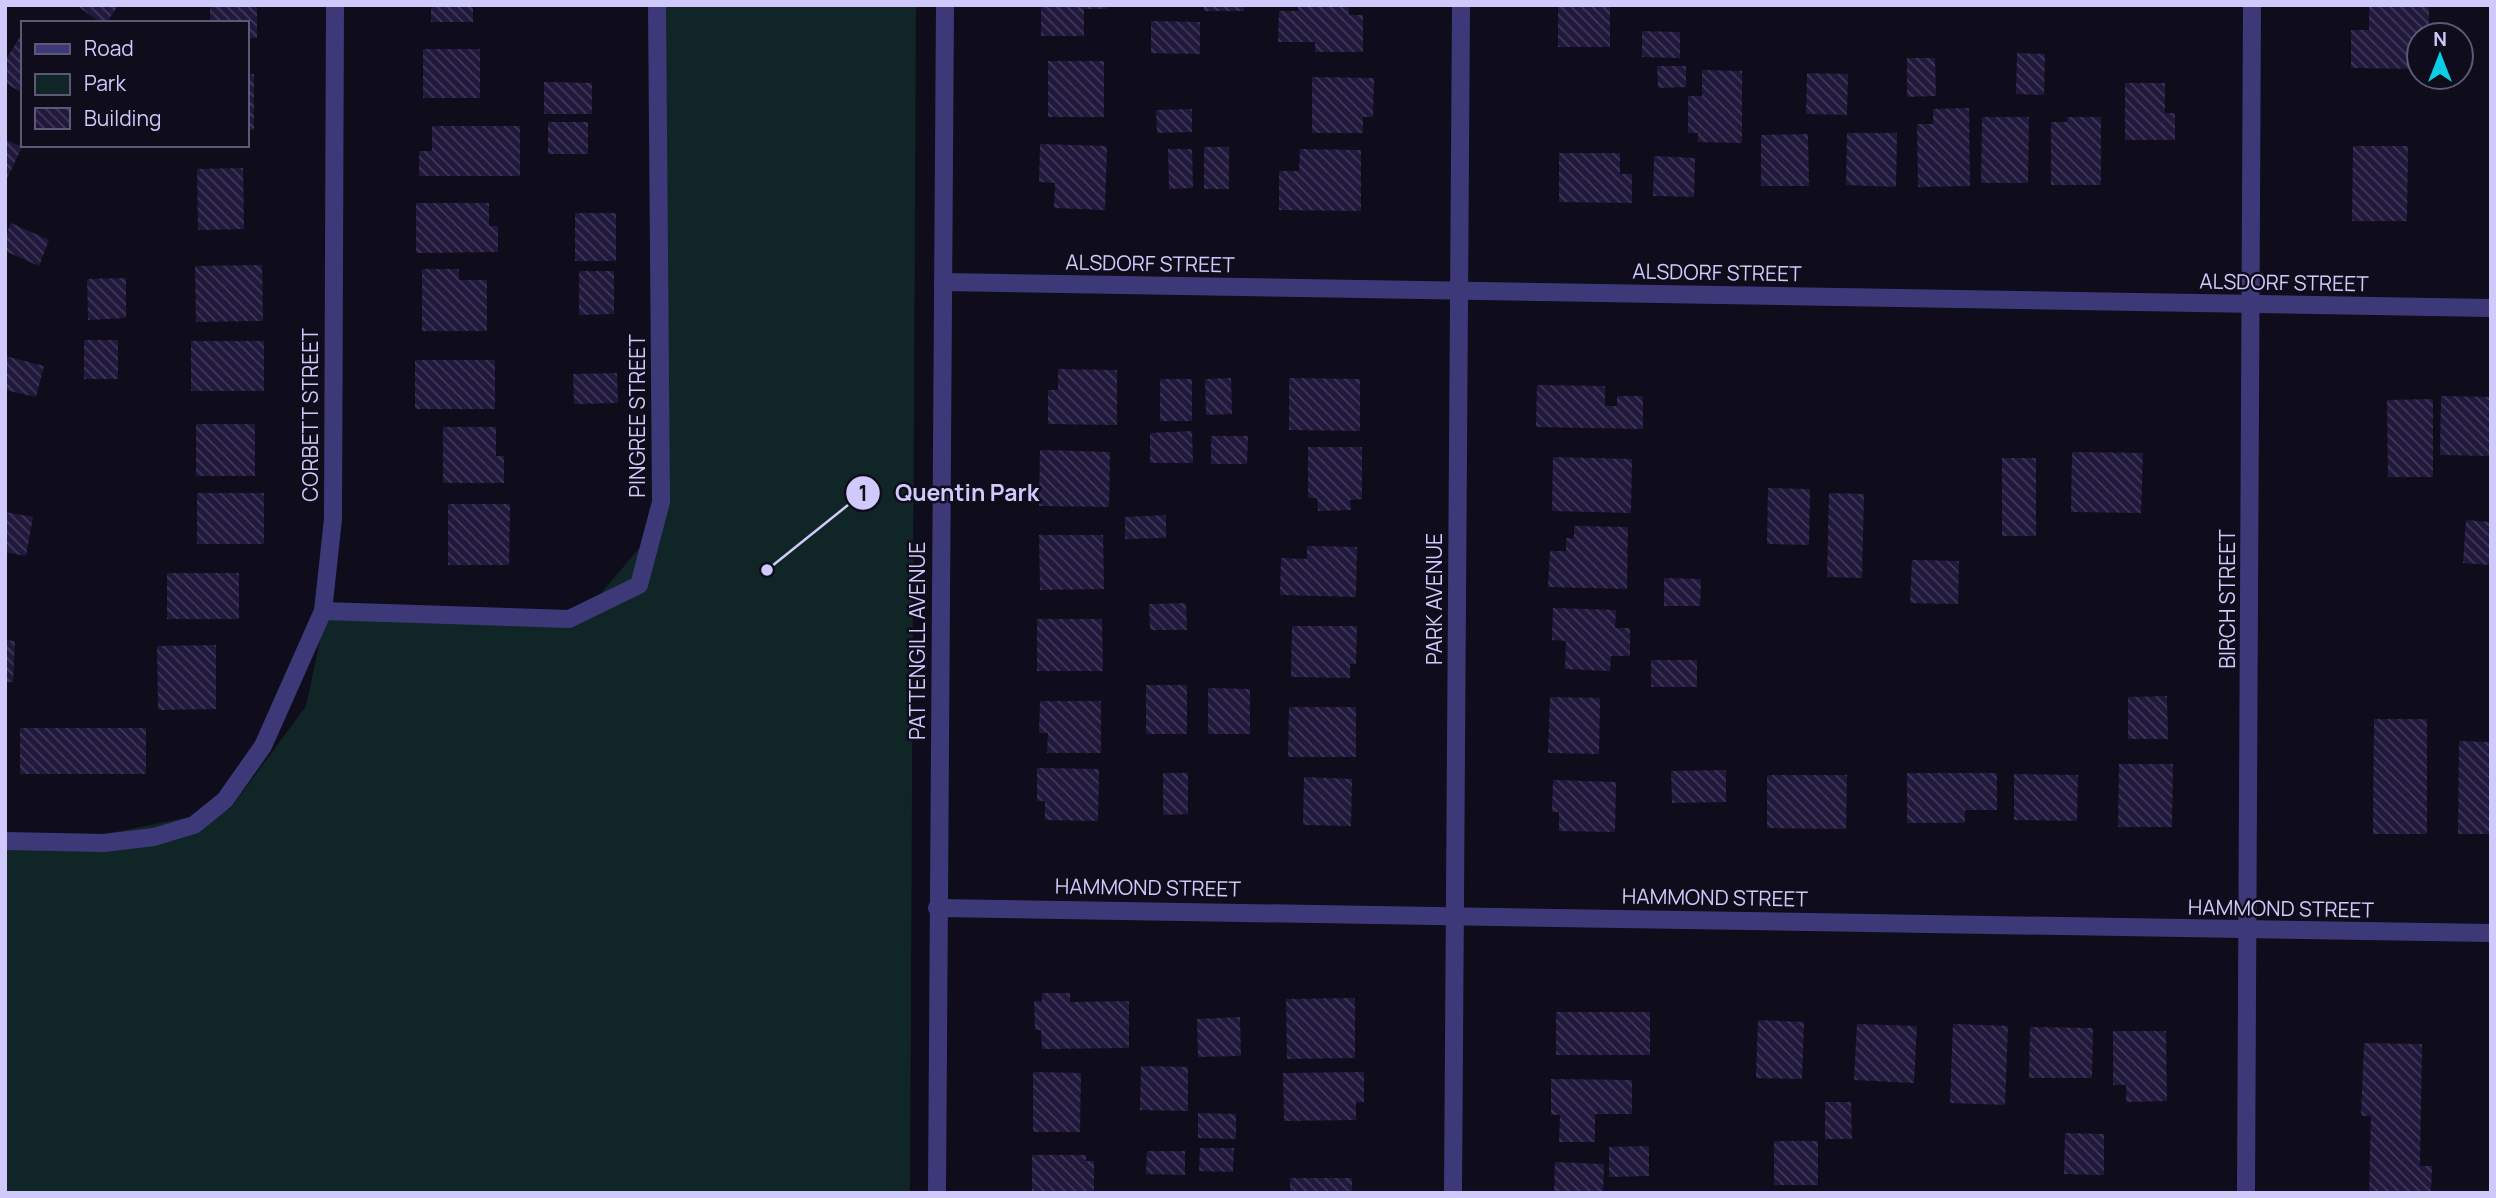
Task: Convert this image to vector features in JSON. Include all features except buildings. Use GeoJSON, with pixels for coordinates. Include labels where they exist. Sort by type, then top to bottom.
{"type":"FeatureCollection","features":[{"type":"Feature","properties":{"kind":"street","name":"CORBETT STREET"},"geometry":{"type":"LineString","coordinates":[[5,841],[104,843],[154,837],[194,825],[225,800],[263,746],[323,611],[333,519],[335,5]]}},
{"type":"Feature","properties":{"kind":"street","name":"PINGREE STREET"},"geometry":{"type":"LineString","coordinates":[[323,611],[569,619],[639,585],[661,502],[657,5]]}},
{"type":"Feature","properties":{"kind":"street","name":"PATTENGILL AVENUE"},"geometry":{"type":"LineString","coordinates":[[937,1193],[945,5]]}},
{"type":"Feature","properties":{"kind":"street","name":"PARK AVENUE"},"geometry":{"type":"LineString","coordinates":[[1453,1193],[1461,5]]}},
{"type":"Feature","properties":{"kind":"street","name":"BIRCH STREET"},"geometry":{"type":"LineString","coordinates":[[2246,1193],[2252,5]]}},
{"type":"Feature","properties":{"kind":"street","name":"ALSDORF STREET"},"geometry":{"type":"LineString","coordinates":[[943,282],[2491,308]]}},
{"type":"Feature","properties":{"kind":"street","name":"HAMMOND STREET"},"geometry":{"type":"LineString","coordinates":[[937,908],[2491,933]]}},
{"type":"Feature","properties":{"kind":"green space"},"geometry":{"type":"Polygon","coordinates":[[[652,5],[916,5],[910,1193],[5,1193],[5,842],[105,834],[230,809],[306,706],[327,607],[586,611],[652,533],[652,5]]]}},
{"type":"Feature","properties":{"kind":"place","name":"Quentin Park"},"geometry":{"type":"Point","coordinates":[767,570]}}]}
